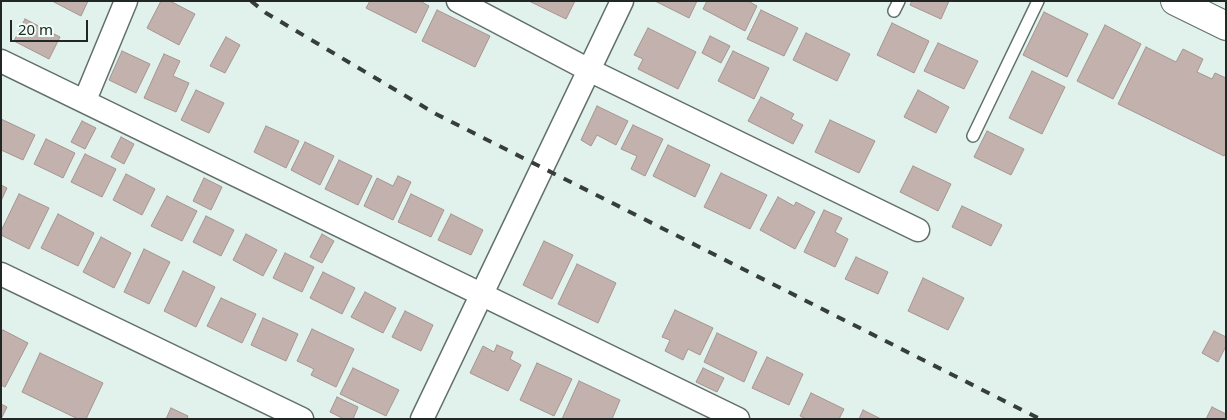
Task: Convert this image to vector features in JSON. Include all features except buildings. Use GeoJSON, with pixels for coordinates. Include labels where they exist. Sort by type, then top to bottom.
{"type":"FeatureCollection","features":[{"type":"Feature","properties":{"kind":"street"},"geometry":{"type":"LineString","coordinates":[[85,100],[126,1]]}},
{"type":"Feature","properties":{"kind":"street"},"geometry":{"type":"LineString","coordinates":[[458,1],[590,70],[918,230]]}},
{"type":"Feature","properties":{"kind":"street"},"geometry":{"type":"LineString","coordinates":[[422,419],[622,1]]}},
{"type":"Feature","properties":{"kind":"street"},"geometry":{"type":"LineString","coordinates":[[1175,1],[1226,26]]}},
{"type":"Feature","properties":{"kind":"street"},"geometry":{"type":"LineString","coordinates":[[1,61],[85,100],[738,419]]}},
{"type":"Feature","properties":{"kind":"street"},"geometry":{"type":"LineString","coordinates":[[1,274],[302,419]]}},
{"type":"Feature","properties":{"kind":"lane"},"geometry":{"type":"LineString","coordinates":[[973,136],[1038,1]]}},
{"type":"Feature","properties":{"kind":"railway"},"geometry":{"type":"LineString","coordinates":[[251,1],[266,13],[436,114],[1040,419]]}}]}
